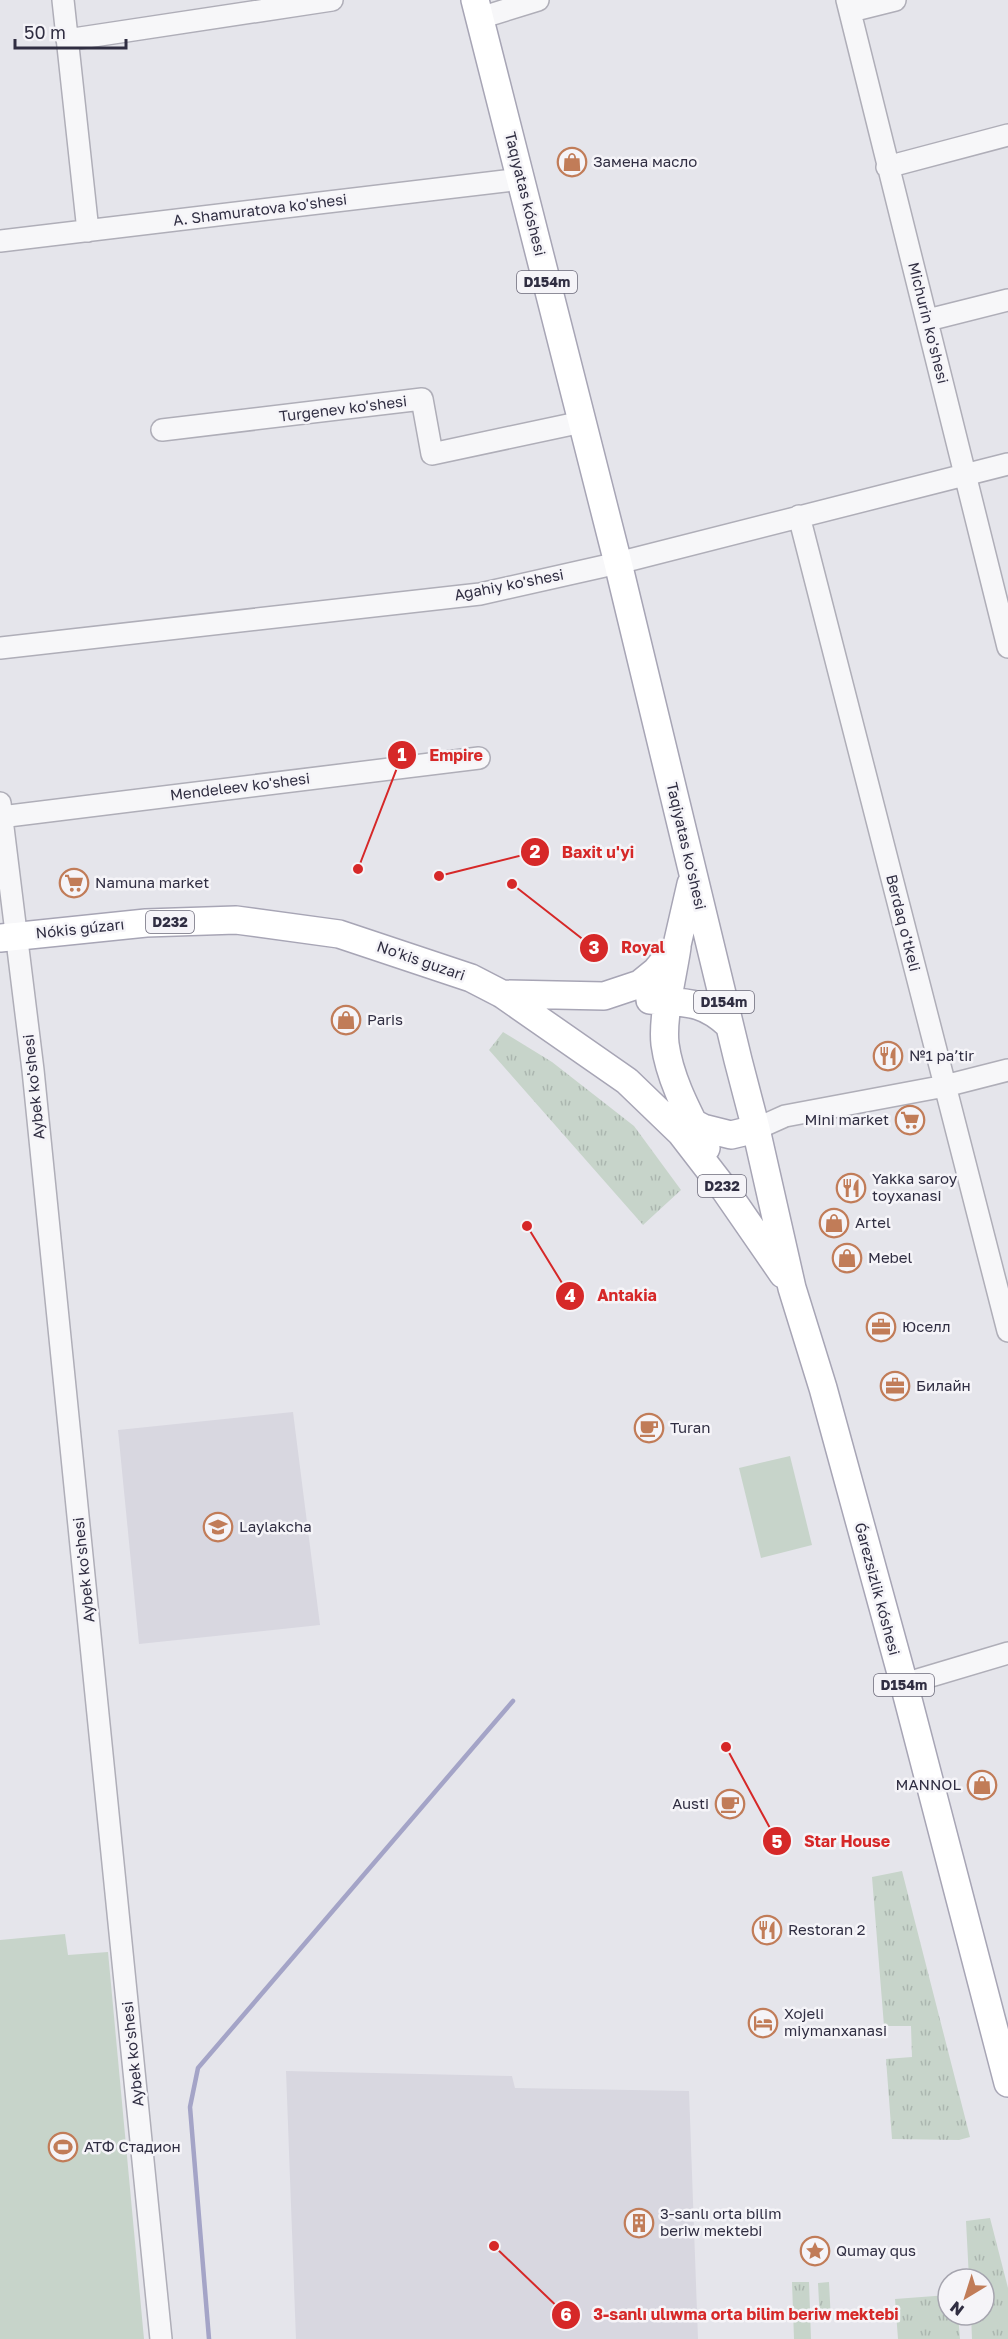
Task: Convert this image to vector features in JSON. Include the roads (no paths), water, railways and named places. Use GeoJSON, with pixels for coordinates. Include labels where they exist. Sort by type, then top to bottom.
{"type":"FeatureCollection","features":[{"type":"Feature","properties":{"kind":"main road","name":"Taqıyatas kóshesi"},"geometry":{"type":"LineString","coordinates":[[477,9],[618,563]]}},
{"type":"Feature","properties":{"kind":"main road","name":"Taqiyatas ko'shesi"},"geometry":{"type":"LineString","coordinates":[[618,563],[756,1129]]}},
{"type":"Feature","properties":{"kind":"main road"},"geometry":{"type":"LineString","coordinates":[[693,874],[677,945],[666,1017],[665,1044],[681,1096],[725,1190]]}},
{"type":"Feature","properties":{"kind":"main road","name":"Nókis gúzarı"},"geometry":{"type":"LineString","coordinates":[[8,937],[146,923],[236,920],[339,934]]}},
{"type":"Feature","properties":{"kind":"main road","name":"No'kis guzari"},"geometry":{"type":"LineString","coordinates":[[339,934],[471,978],[502,994]]}},
{"type":"Feature","properties":{"kind":"main road"},"geometry":{"type":"LineString","coordinates":[[604,996],[640,984],[656,971],[677,945]]}},
{"type":"Feature","properties":{"kind":"main road"},"geometry":{"type":"LineString","coordinates":[[502,994],[604,996],[702,1006],[717,1014],[729,1025]]}},
{"type":"Feature","properties":{"kind":"main road","name":"D232"},"geometry":{"type":"LineString","coordinates":[[502,994],[627,1081],[681,1132],[725,1190],[792,1288]]}},
{"type":"Feature","properties":{"kind":"main road","name":"D232"},"geometry":{"type":"LineString","coordinates":[[641,1094],[703,1128],[730,1135],[756,1129]]}},
{"type":"Feature","properties":{"kind":"main road","name":"Ǵarezsizlik kóshesi"},"geometry":{"type":"LineString","coordinates":[[756,1129],[792,1288],[823,1388],[904,1684],[1008,2084]]}},
{"type":"Feature","properties":{"kind":"street"},"geometry":{"type":"LineString","coordinates":[[63,0],[88,231]]}},
{"type":"Feature","properties":{"kind":"street"},"geometry":{"type":"LineString","coordinates":[[67,40],[332,0]]}},
{"type":"Feature","properties":{"kind":"street"},"geometry":{"type":"LineString","coordinates":[[477,9],[538,0]]}},
{"type":"Feature","properties":{"kind":"street"},"geometry":{"type":"LineString","coordinates":[[849,6],[895,0]]}},
{"type":"Feature","properties":{"kind":"street","name":"Michurin ko'shesi"},"geometry":{"type":"LineString","coordinates":[[849,6],[887,167],[928,320],[964,475],[1008,647]]}},
{"type":"Feature","properties":{"kind":"street"},"geometry":{"type":"LineString","coordinates":[[887,167],[1008,135]]}},
{"type":"Feature","properties":{"kind":"street","name":"A. Shamuratova ko'shesi"},"geometry":{"type":"LineString","coordinates":[[0,241],[521,179]]}},
{"type":"Feature","properties":{"kind":"street"},"geometry":{"type":"LineString","coordinates":[[928,320],[1008,300]]}},
{"type":"Feature","properties":{"kind":"street","name":"Turgenev ko'shesi"},"geometry":{"type":"LineString","coordinates":[[162,430],[422,399],[432,454],[582,422]]}},
{"type":"Feature","properties":{"kind":"street","name":"Agahiy ko'shesi"},"geometry":{"type":"LineString","coordinates":[[0,648],[480,594],[618,563],[1008,464]]}},
{"type":"Feature","properties":{"kind":"street","name":"Berdaq o'tkeli"},"geometry":{"type":"LineString","coordinates":[[799,516],[1008,1331]]}},
{"type":"Feature","properties":{"kind":"street","name":"Mendeleev ko'shesi"},"geometry":{"type":"LineString","coordinates":[[0,812],[479,758]]}},
{"type":"Feature","properties":{"kind":"street","name":"Aybek ko'shesi"},"geometry":{"type":"LineString","coordinates":[[0,812],[8,937],[72,1445],[161,2339]]}},
{"type":"Feature","properties":{"kind":"street"},"geometry":{"type":"LineString","coordinates":[[756,1129],[785,1116],[945,1086],[1008,1070]]}},
{"type":"Feature","properties":{"kind":"street"},"geometry":{"type":"LineString","coordinates":[[904,1684],[1008,1653]]}},
{"type":"Feature","properties":{"kind":"waterway"},"geometry":{"type":"LineString","coordinates":[[209,2339],[190,2107],[198,2068],[513,1701]]}},
{"type":"Feature","properties":{"kind":"place","name":"Замена масло"},"geometry":{"type":"Point","coordinates":[572,162]}},
{"type":"Feature","properties":{"kind":"place","name":"Empire"},"geometry":{"type":"Point","coordinates":[358,869]}},
{"type":"Feature","properties":{"kind":"place","name":"Baxit u'yi"},"geometry":{"type":"Point","coordinates":[439,876]}},
{"type":"Feature","properties":{"kind":"place","name":"Namuna market"},"geometry":{"type":"Point","coordinates":[74,883]}},
{"type":"Feature","properties":{"kind":"place","name":"Royal"},"geometry":{"type":"Point","coordinates":[512,884]}},
{"type":"Feature","properties":{"kind":"place","name":"Paris"},"geometry":{"type":"Point","coordinates":[346,1020]}},
{"type":"Feature","properties":{"kind":"place","name":"№1 paʼtir"},"geometry":{"type":"Point","coordinates":[888,1056]}},
{"type":"Feature","properties":{"kind":"place","name":"Mini market"},"geometry":{"type":"Point","coordinates":[910,1120]}},
{"type":"Feature","properties":{"kind":"place","name":"Yakka saroy toyxanasi"},"geometry":{"type":"Point","coordinates":[851,1188]}},
{"type":"Feature","properties":{"kind":"place","name":"Artel"},"geometry":{"type":"Point","coordinates":[834,1223]}},
{"type":"Feature","properties":{"kind":"place","name":"Antakia"},"geometry":{"type":"Point","coordinates":[527,1226]}},
{"type":"Feature","properties":{"kind":"place","name":"Mebel"},"geometry":{"type":"Point","coordinates":[847,1258]}},
{"type":"Feature","properties":{"kind":"place","name":"Юселл"},"geometry":{"type":"Point","coordinates":[881,1327]}},
{"type":"Feature","properties":{"kind":"place","name":"Билайн"},"geometry":{"type":"Point","coordinates":[895,1386]}},
{"type":"Feature","properties":{"kind":"place","name":"Turan"},"geometry":{"type":"Point","coordinates":[649,1428]}},
{"type":"Feature","properties":{"kind":"place","name":"Laylakcha"},"geometry":{"type":"Point","coordinates":[218,1527]}},
{"type":"Feature","properties":{"kind":"place","name":"Star House"},"geometry":{"type":"Point","coordinates":[726,1747]}},
{"type":"Feature","properties":{"kind":"place","name":"MANNOL"},"geometry":{"type":"Point","coordinates":[982,1785]}},
{"type":"Feature","properties":{"kind":"place","name":"Austi"},"geometry":{"type":"Point","coordinates":[730,1804]}},
{"type":"Feature","properties":{"kind":"place","name":"Restoran 2"},"geometry":{"type":"Point","coordinates":[767,1930]}},
{"type":"Feature","properties":{"kind":"place","name":"Xojeli miymanxanasi"},"geometry":{"type":"Point","coordinates":[763,2023]}},
{"type":"Feature","properties":{"kind":"place","name":"АТФ Стадион"},"geometry":{"type":"Point","coordinates":[63,2147]}},
{"type":"Feature","properties":{"kind":"place","name":"3-sanlı orta bilim beriw mektebi"},"geometry":{"type":"Point","coordinates":[639,2223]}},
{"type":"Feature","properties":{"kind":"place","name":"3-sanlı ulıwma orta bilim beriw mektebi"},"geometry":{"type":"Point","coordinates":[494,2246]}},
{"type":"Feature","properties":{"kind":"place","name":"Qumay qus"},"geometry":{"type":"Point","coordinates":[815,2251]}}]}
